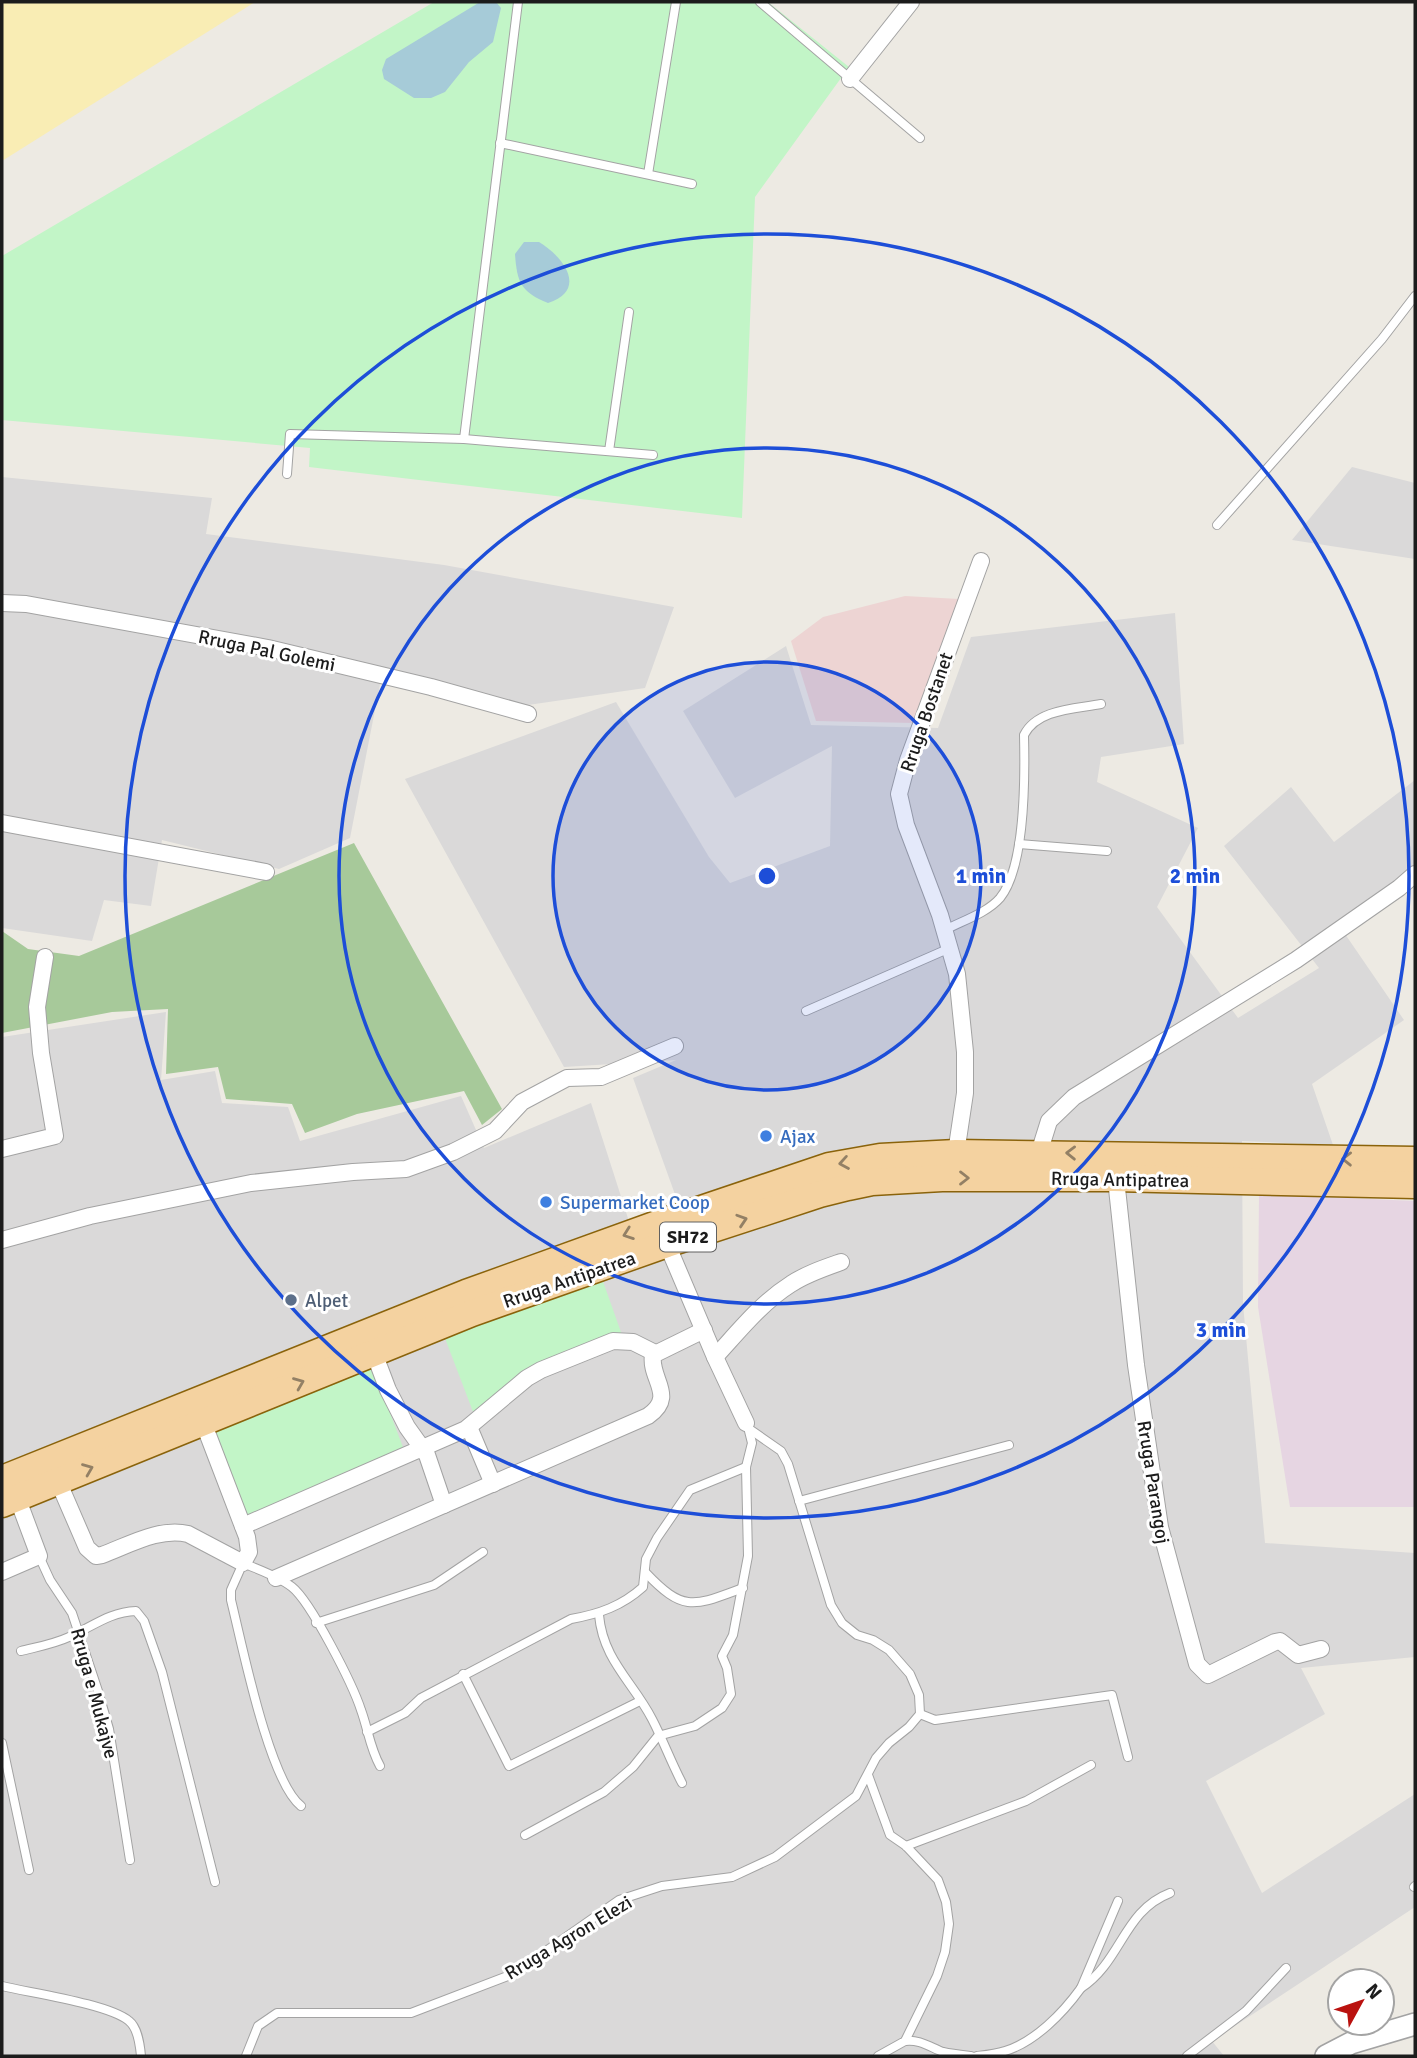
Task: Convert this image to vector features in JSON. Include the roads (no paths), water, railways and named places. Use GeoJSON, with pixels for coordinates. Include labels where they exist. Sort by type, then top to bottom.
{"type":"FeatureCollection","features":[{"type":"Feature","properties":{"kind":"main road","name":"Rruga Antipatrea"},"geometry":{"type":"LineString","coordinates":[[7,1493],[466,1293],[829,1166],[880,1157],[1039,1153],[1115,1166],[1415,1185]]}},
{"type":"Feature","properties":{"kind":"main road","name":"Rruga Antipatrea"},"geometry":{"type":"LineString","coordinates":[[7,1493],[58,1481],[472,1313],[667,1244],[820,1194],[872,1182],[1115,1166],[1415,1160]]}},
{"type":"Feature","properties":{"kind":"street"},"geometry":{"type":"LineString","coordinates":[[850,79],[911,2]]}},
{"type":"Feature","properties":{"kind":"street","name":"Rruga Bostanet"},"geometry":{"type":"LineString","coordinates":[[956,1153],[965,1093],[965,1052],[957,974],[945,930],[906,825],[899,794],[908,760],[981,561]]}},
{"type":"Feature","properties":{"kind":"street","name":"Rruga Pal Golemi"},"geometry":{"type":"LineString","coordinates":[[2,603],[26,604],[268,648],[431,687],[528,714]]}},
{"type":"Feature","properties":{"kind":"street"},"geometry":{"type":"LineString","coordinates":[[2,824],[266,872]]}},
{"type":"Feature","properties":{"kind":"street"},"geometry":{"type":"LineString","coordinates":[[1039,1153],[1049,1121],[1074,1097],[1296,960],[1415,874]]}},
{"type":"Feature","properties":{"kind":"street"},"geometry":{"type":"LineString","coordinates":[[2,1149],[55,1136],[41,1053],[37,1007],[45,957]]}},
{"type":"Feature","properties":{"kind":"street"},"geometry":{"type":"LineString","coordinates":[[2,1240],[90,1216],[251,1183],[406,1169],[453,1152],[495,1131],[522,1102],[567,1078],[601,1077],[675,1046]]}},
{"type":"Feature","properties":{"kind":"street","name":"Rruga Parangoj"},"geometry":{"type":"LineString","coordinates":[[1115,1166],[1136,1365],[1160,1527],[1197,1664],[1208,1675],[1280,1641],[1298,1655],[1321,1649]]}},
{"type":"Feature","properties":{"kind":"street"},"geometry":{"type":"LineString","coordinates":[[667,1244],[747,1425]]}},
{"type":"Feature","properties":{"kind":"street"},"geometry":{"type":"LineString","coordinates":[[715,1357],[760,1308],[779,1292],[802,1278],[841,1262]]}},
{"type":"Feature","properties":{"kind":"street"},"geometry":{"type":"LineString","coordinates":[[276,1578],[648,1416],[661,1402],[662,1393],[652,1362],[655,1353],[704,1330]]}},
{"type":"Feature","properties":{"kind":"street"},"geometry":{"type":"LineString","coordinates":[[243,1526],[469,1427],[527,1378],[613,1341],[633,1342],[655,1353]]}},
{"type":"Feature","properties":{"kind":"street"},"geometry":{"type":"LineString","coordinates":[[374,1353],[388,1390],[407,1427],[423,1447],[444,1505]]}},
{"type":"Feature","properties":{"kind":"street"},"geometry":{"type":"LineString","coordinates":[[58,1481],[87,1548],[96,1556],[159,1534],[179,1532],[188,1534],[243,1563],[249,1552],[249,1544],[210,1447],[203,1422]]}},
{"type":"Feature","properties":{"kind":"street"},"geometry":{"type":"LineString","coordinates":[[469,1427],[493,1484]]}},
{"type":"Feature","properties":{"kind":"street","name":"Rruga e Mukajve"},"geometry":{"type":"LineString","coordinates":[[7,1493],[39,1556]]}},
{"type":"Feature","properties":{"kind":"street"},"geometry":{"type":"LineString","coordinates":[[2,1572],[39,1556]]}},
{"type":"Feature","properties":{"kind":"street"},"geometry":{"type":"LineString","coordinates":[[1326,2056],[1351,2043],[1415,2024]]}},
{"type":"Feature","properties":{"kind":"lane"},"geometry":{"type":"LineString","coordinates":[[464,439],[518,2]]}},
{"type":"Feature","properties":{"kind":"lane"},"geometry":{"type":"LineString","coordinates":[[648,174],[676,2]]}},
{"type":"Feature","properties":{"kind":"lane"},"geometry":{"type":"LineString","coordinates":[[760,2],[920,138]]}},
{"type":"Feature","properties":{"kind":"lane"},"geometry":{"type":"LineString","coordinates":[[500,143],[692,184]]}},
{"type":"Feature","properties":{"kind":"lane"},"geometry":{"type":"LineString","coordinates":[[1217,525],[1382,339],[1415,296]]}},
{"type":"Feature","properties":{"kind":"lane"},"geometry":{"type":"LineString","coordinates":[[609,452],[629,312]]}},
{"type":"Feature","properties":{"kind":"lane"},"geometry":{"type":"LineString","coordinates":[[287,474],[290,434],[464,439],[653,455]]}},
{"type":"Feature","properties":{"kind":"lane"},"geometry":{"type":"LineString","coordinates":[[945,930],[991,906],[1001,897],[1009,882],[1019,844],[1024,735],[1027,727],[1048,714],[1101,704]]}},
{"type":"Feature","properties":{"kind":"lane"},"geometry":{"type":"LineString","coordinates":[[1019,844],[1107,851]]}},
{"type":"Feature","properties":{"kind":"lane"},"geometry":{"type":"LineString","coordinates":[[806,1011],[950,948]]}},
{"type":"Feature","properties":{"kind":"lane"},"geometry":{"type":"LineString","coordinates":[[525,1835],[604,1792],[634,1767],[658,1736],[695,1726],[722,1708],[731,1694],[722,1656],[733,1635],[748,1556],[746,1467],[752,1443],[747,1425]]}},
{"type":"Feature","properties":{"kind":"lane"},"geometry":{"type":"LineString","coordinates":[[747,1425],[781,1451],[788,1464],[831,1605],[842,1623],[857,1635],[873,1640],[889,1650],[910,1674],[919,1695],[920,1714],[935,1720],[1112,1695],[1128,1757]]}},
{"type":"Feature","properties":{"kind":"lane"},"geometry":{"type":"LineString","coordinates":[[799,1501],[1009,1445]]}},
{"type":"Feature","properties":{"kind":"lane"},"geometry":{"type":"LineString","coordinates":[[367,1732],[405,1713],[421,1698],[463,1674],[571,1619],[599,1615],[631,1598],[643,1587],[646,1559],[657,1538],[690,1490],[746,1467]]}},
{"type":"Feature","properties":{"kind":"lane"},"geometry":{"type":"LineString","coordinates":[[316,1623],[434,1586],[483,1552]]}},
{"type":"Feature","properties":{"kind":"lane","name":"Rruga e Mukajve"},"geometry":{"type":"LineString","coordinates":[[39,1556],[50,1580],[72,1613],[109,1729],[130,1860]]}},
{"type":"Feature","properties":{"kind":"lane"},"geometry":{"type":"LineString","coordinates":[[301,1806],[284,1784],[272,1751],[231,1600],[231,1590],[243,1563],[295,1589],[355,1693],[372,1752],[380,1766]]}},
{"type":"Feature","properties":{"kind":"lane"},"geometry":{"type":"LineString","coordinates":[[646,1573],[663,1591],[688,1603],[704,1602],[743,1587]]}},
{"type":"Feature","properties":{"kind":"lane"},"geometry":{"type":"LineString","coordinates":[[21,1651],[69,1638],[90,1625],[124,1611],[136,1611],[144,1621],[162,1672],[215,1882]]}},
{"type":"Feature","properties":{"kind":"lane"},"geometry":{"type":"LineString","coordinates":[[599,1615],[600,1635],[652,1719],[682,1783]]}},
{"type":"Feature","properties":{"kind":"lane"},"geometry":{"type":"LineString","coordinates":[[463,1674],[509,1766],[640,1701]]}},
{"type":"Feature","properties":{"kind":"lane","name":"Rruga Agron Elezi"},"geometry":{"type":"LineString","coordinates":[[246,2056],[258,2026],[277,2013],[411,2013],[513,1974],[619,1900],[662,1886],[732,1877],[775,1857],[856,1797],[876,1758],[920,1714]]}},
{"type":"Feature","properties":{"kind":"lane"},"geometry":{"type":"LineString","coordinates":[[2,1743],[29,1870]]}},
{"type":"Feature","properties":{"kind":"lane"},"geometry":{"type":"LineString","coordinates":[[906,1846],[1026,1801],[1091,1765]]}},
{"type":"Feature","properties":{"kind":"lane"},"geometry":{"type":"LineString","coordinates":[[868,1775],[890,1835],[906,1846],[939,1880],[946,1902],[949,1924],[945,1951],[937,1976],[905,2041]]}},
{"type":"Feature","properties":{"kind":"lane"},"geometry":{"type":"LineString","coordinates":[[1081,1988],[1107,1966],[1142,1909],[1156,1898],[1170,1893]]}},
{"type":"Feature","properties":{"kind":"lane"},"geometry":{"type":"LineString","coordinates":[[977,2056],[1004,2052],[1019,2045],[1038,2033],[1073,2000],[1081,1988],[1118,1901]]}},
{"type":"Feature","properties":{"kind":"lane"},"geometry":{"type":"LineString","coordinates":[[1186,2056],[1246,2011],[1286,1968]]}},
{"type":"Feature","properties":{"kind":"lane"},"geometry":{"type":"LineString","coordinates":[[2,1986],[112,2011],[131,2022],[139,2041],[141,2056]]}},
{"type":"Feature","properties":{"kind":"lane"},"geometry":{"type":"LineString","coordinates":[[878,2056],[905,2041],[916,2039],[926,2046],[947,2053],[971,2056]]}},
{"type":"Feature","properties":{"kind":"water"},"geometry":{"type":"Polygon","coordinates":[[[480,2],[496,2],[501,8],[493,42],[469,62],[445,92],[431,98],[414,98],[384,79],[382,70],[386,59],[480,2]]]}},
{"type":"Feature","properties":{"kind":"water"},"geometry":{"type":"Polygon","coordinates":[[[524,242],[539,242],[563,264],[569,282],[567,290],[560,297],[548,303],[532,295],[522,285],[515,254],[524,242]]]}},
{"type":"Feature","properties":{"kind":"place","name":"Ajax"},"geometry":{"type":"Point","coordinates":[766,1136]}},
{"type":"Feature","properties":{"kind":"place","name":"Supermarket Coop"},"geometry":{"type":"Point","coordinates":[546,1202]}},
{"type":"Feature","properties":{"kind":"place","name":"Alpet"},"geometry":{"type":"Point","coordinates":[291,1300]}}]}
